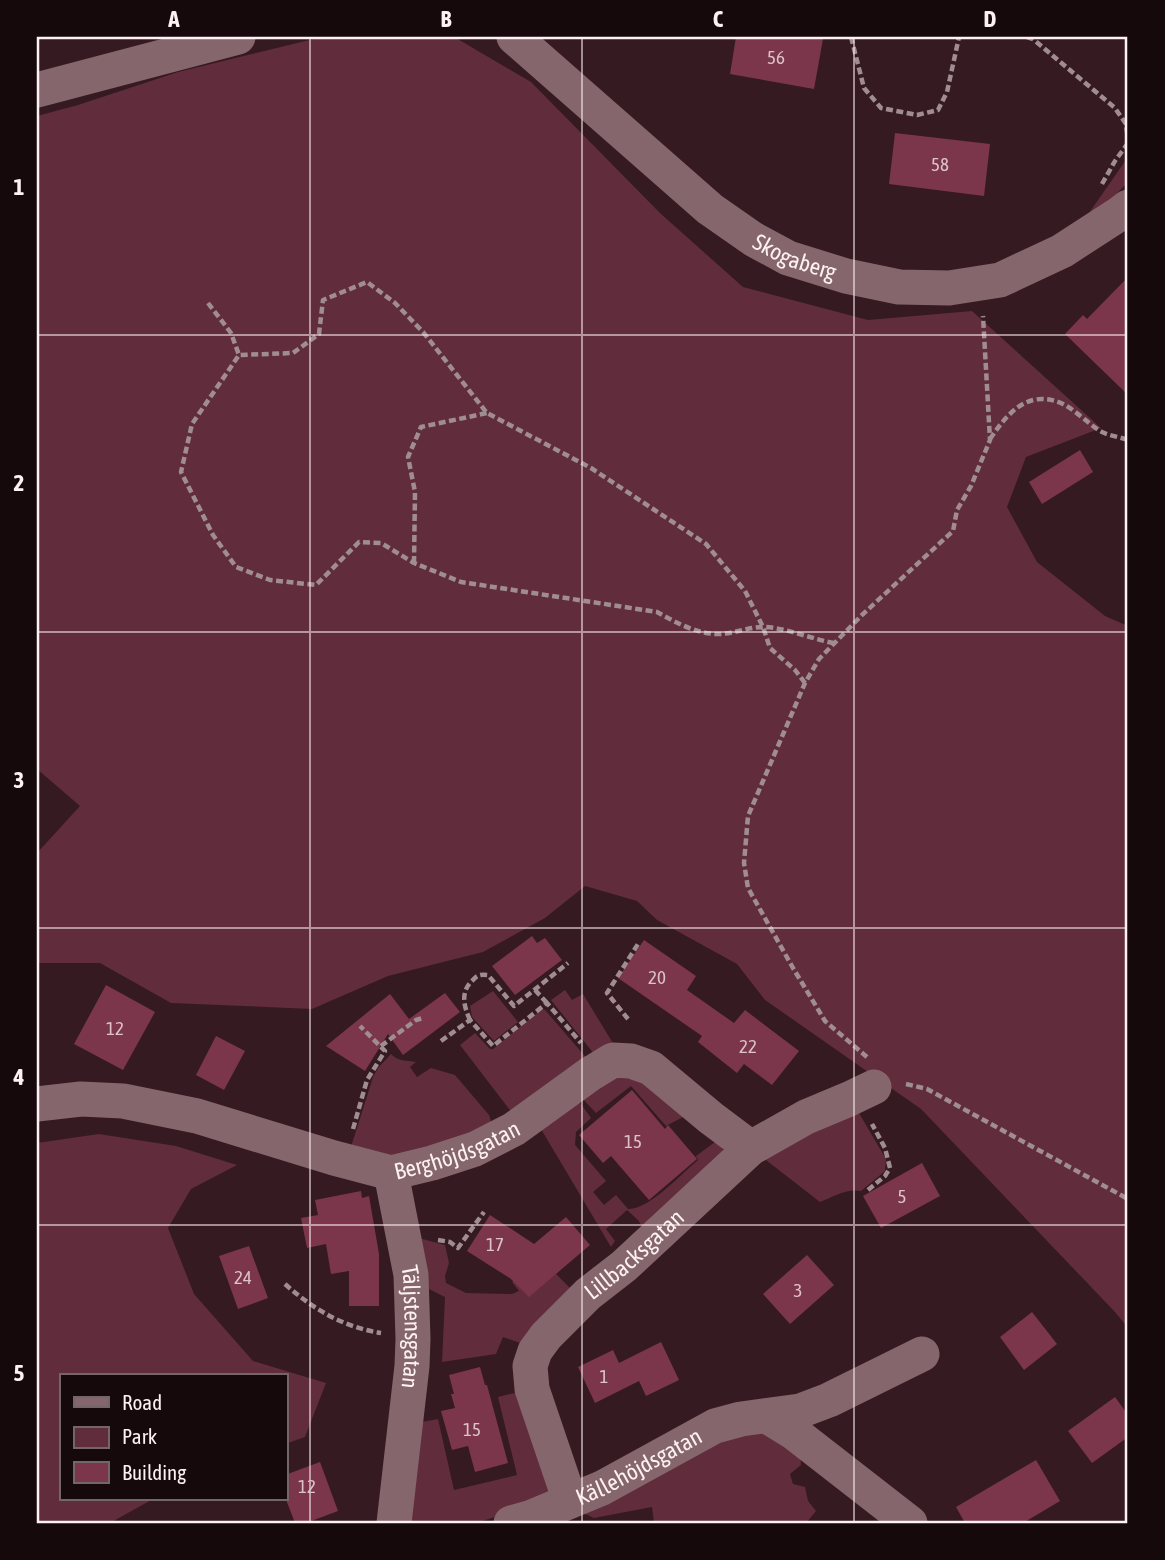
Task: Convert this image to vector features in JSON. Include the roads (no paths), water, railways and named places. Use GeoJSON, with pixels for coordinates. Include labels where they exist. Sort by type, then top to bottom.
{"type":"FeatureCollection","features":[{"type":"Feature","properties":{"kind":"street"},"geometry":{"type":"LineString","coordinates":[[37,90],[233,37]]}},
{"type":"Feature","properties":{"kind":"street","name":"Skogaberg"},"geometry":{"type":"LineString","coordinates":[[514,37],[710,209],[753,239],[788,258],[846,276],[900,287],[949,288],[1000,280],[1062,251],[1114,197]]}},
{"type":"Feature","properties":{"kind":"street","name":"Berghöjdsgatan"},"geometry":{"type":"LineString","coordinates":[[37,1104],[81,1099],[123,1101],[197,1116],[391,1173],[475,1149],[514,1129],[613,1060],[631,1061],[651,1068],[751,1148]]}},
{"type":"Feature","properties":{"kind":"street","name":"Lillbacksgatan"},"geometry":{"type":"LineString","coordinates":[[570,1502],[532,1389],[530,1366],[535,1351],[546,1336],[588,1294],[624,1266],[751,1148],[806,1116],[873,1087]]}},
{"type":"Feature","properties":{"kind":"street","name":"Täljstensgatan"},"geometry":{"type":"LineString","coordinates":[[391,1173],[411,1275],[413,1339],[394,1523]]}},
{"type":"Feature","properties":{"kind":"street","name":"Källehöjdsgatan"},"geometry":{"type":"LineString","coordinates":[[511,1523],[603,1488],[715,1426],[741,1419],[800,1411],[829,1400],[922,1354]]}},
{"type":"Feature","properties":{"kind":"street"},"geometry":{"type":"LineString","coordinates":[[767,1416],[793,1432],[909,1523]]}}]}
